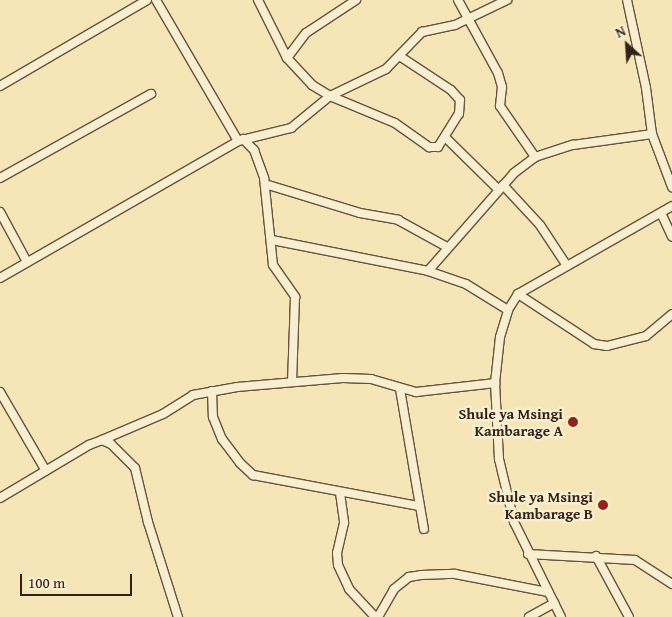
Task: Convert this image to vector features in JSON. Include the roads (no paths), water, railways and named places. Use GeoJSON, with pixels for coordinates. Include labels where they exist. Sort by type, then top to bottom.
{"type":"FeatureCollection","features":[{"type":"Feature","properties":{"kind":"street"},"geometry":{"type":"LineString","coordinates":[[0,86],[147,0]]}},
{"type":"Feature","properties":{"kind":"street"},"geometry":{"type":"LineString","coordinates":[[156,0],[241,140],[254,150],[265,184],[273,265],[295,297],[292,382]]}},
{"type":"Feature","properties":{"kind":"street"},"geometry":{"type":"LineString","coordinates":[[258,0],[287,58],[312,85],[330,96],[395,124],[429,147],[438,147],[446,138],[459,114],[460,100],[451,90],[401,57]]}},
{"type":"Feature","properties":{"kind":"street"},"geometry":{"type":"LineString","coordinates":[[287,58],[306,33],[356,0]]}},
{"type":"Feature","properties":{"kind":"street"},"geometry":{"type":"LineString","coordinates":[[458,0],[466,20],[483,41],[498,73],[502,86],[500,106],[535,157]]}},
{"type":"Feature","properties":{"kind":"street"},"geometry":{"type":"LineString","coordinates":[[0,278],[241,140],[285,131],[330,96],[372,77],[401,57],[422,32],[466,20],[498,1],[507,0]]}},
{"type":"Feature","properties":{"kind":"street"},"geometry":{"type":"LineString","coordinates":[[627,0],[646,88],[652,134],[672,187]]}},
{"type":"Feature","properties":{"kind":"street"},"geometry":{"type":"LineString","coordinates":[[0,178],[151,94]]}},
{"type":"Feature","properties":{"kind":"street"},"geometry":{"type":"LineString","coordinates":[[428,271],[501,187],[535,157],[573,144],[652,134]]}},
{"type":"Feature","properties":{"kind":"street"},"geometry":{"type":"LineString","coordinates":[[446,138],[540,225],[567,266]]}},
{"type":"Feature","properties":{"kind":"street"},"geometry":{"type":"LineString","coordinates":[[265,184],[360,213],[398,220],[447,247]]}},
{"type":"Feature","properties":{"kind":"street"},"geometry":{"type":"LineString","coordinates":[[561,617],[528,554],[514,522],[499,459],[495,383],[500,337],[508,310],[518,294],[672,206]]}},
{"type":"Feature","properties":{"kind":"street"},"geometry":{"type":"LineString","coordinates":[[0,212],[27,262]]}},
{"type":"Feature","properties":{"kind":"street"},"geometry":{"type":"LineString","coordinates":[[661,212],[672,237]]}},
{"type":"Feature","properties":{"kind":"street"},"geometry":{"type":"LineString","coordinates":[[272,240],[428,271],[466,284],[508,310]]}},
{"type":"Feature","properties":{"kind":"street"},"geometry":{"type":"LineString","coordinates":[[518,294],[594,344],[607,346],[646,336],[672,314]]}},
{"type":"Feature","properties":{"kind":"street"},"geometry":{"type":"LineString","coordinates":[[0,498],[46,470],[102,440],[163,414],[193,395],[292,382],[356,378],[400,389],[437,392],[495,383]]}},
{"type":"Feature","properties":{"kind":"street"},"geometry":{"type":"LineString","coordinates":[[400,389],[424,529]]}},
{"type":"Feature","properties":{"kind":"street"},"geometry":{"type":"LineString","coordinates":[[212,391],[211,407],[216,425],[231,453],[247,471],[290,484],[419,506]]}},
{"type":"Feature","properties":{"kind":"street"},"geometry":{"type":"LineString","coordinates":[[0,392],[46,470]]}},
{"type":"Feature","properties":{"kind":"street"},"geometry":{"type":"LineString","coordinates":[[102,440],[121,452],[135,468],[148,522],[178,617]]}},
{"type":"Feature","properties":{"kind":"street"},"geometry":{"type":"LineString","coordinates":[[340,493],[344,523],[338,565],[349,589],[377,617],[394,589],[409,577],[422,575],[455,574],[548,592]]}},
{"type":"Feature","properties":{"kind":"street"},"geometry":{"type":"LineString","coordinates":[[528,554],[596,556],[635,560],[672,584]]}},
{"type":"Feature","properties":{"kind":"street"},"geometry":{"type":"LineString","coordinates":[[596,556],[629,617]]}},
{"type":"Feature","properties":{"kind":"street"},"geometry":{"type":"LineString","coordinates":[[528,617],[554,603]]}},
{"type":"Feature","properties":{"kind":"place","name":"Shule ya Msingi Kambarage A"},"geometry":{"type":"Point","coordinates":[573,422]}},
{"type":"Feature","properties":{"kind":"place","name":"Shule ya Msingi Kambarage B"},"geometry":{"type":"Point","coordinates":[603,505]}}]}
